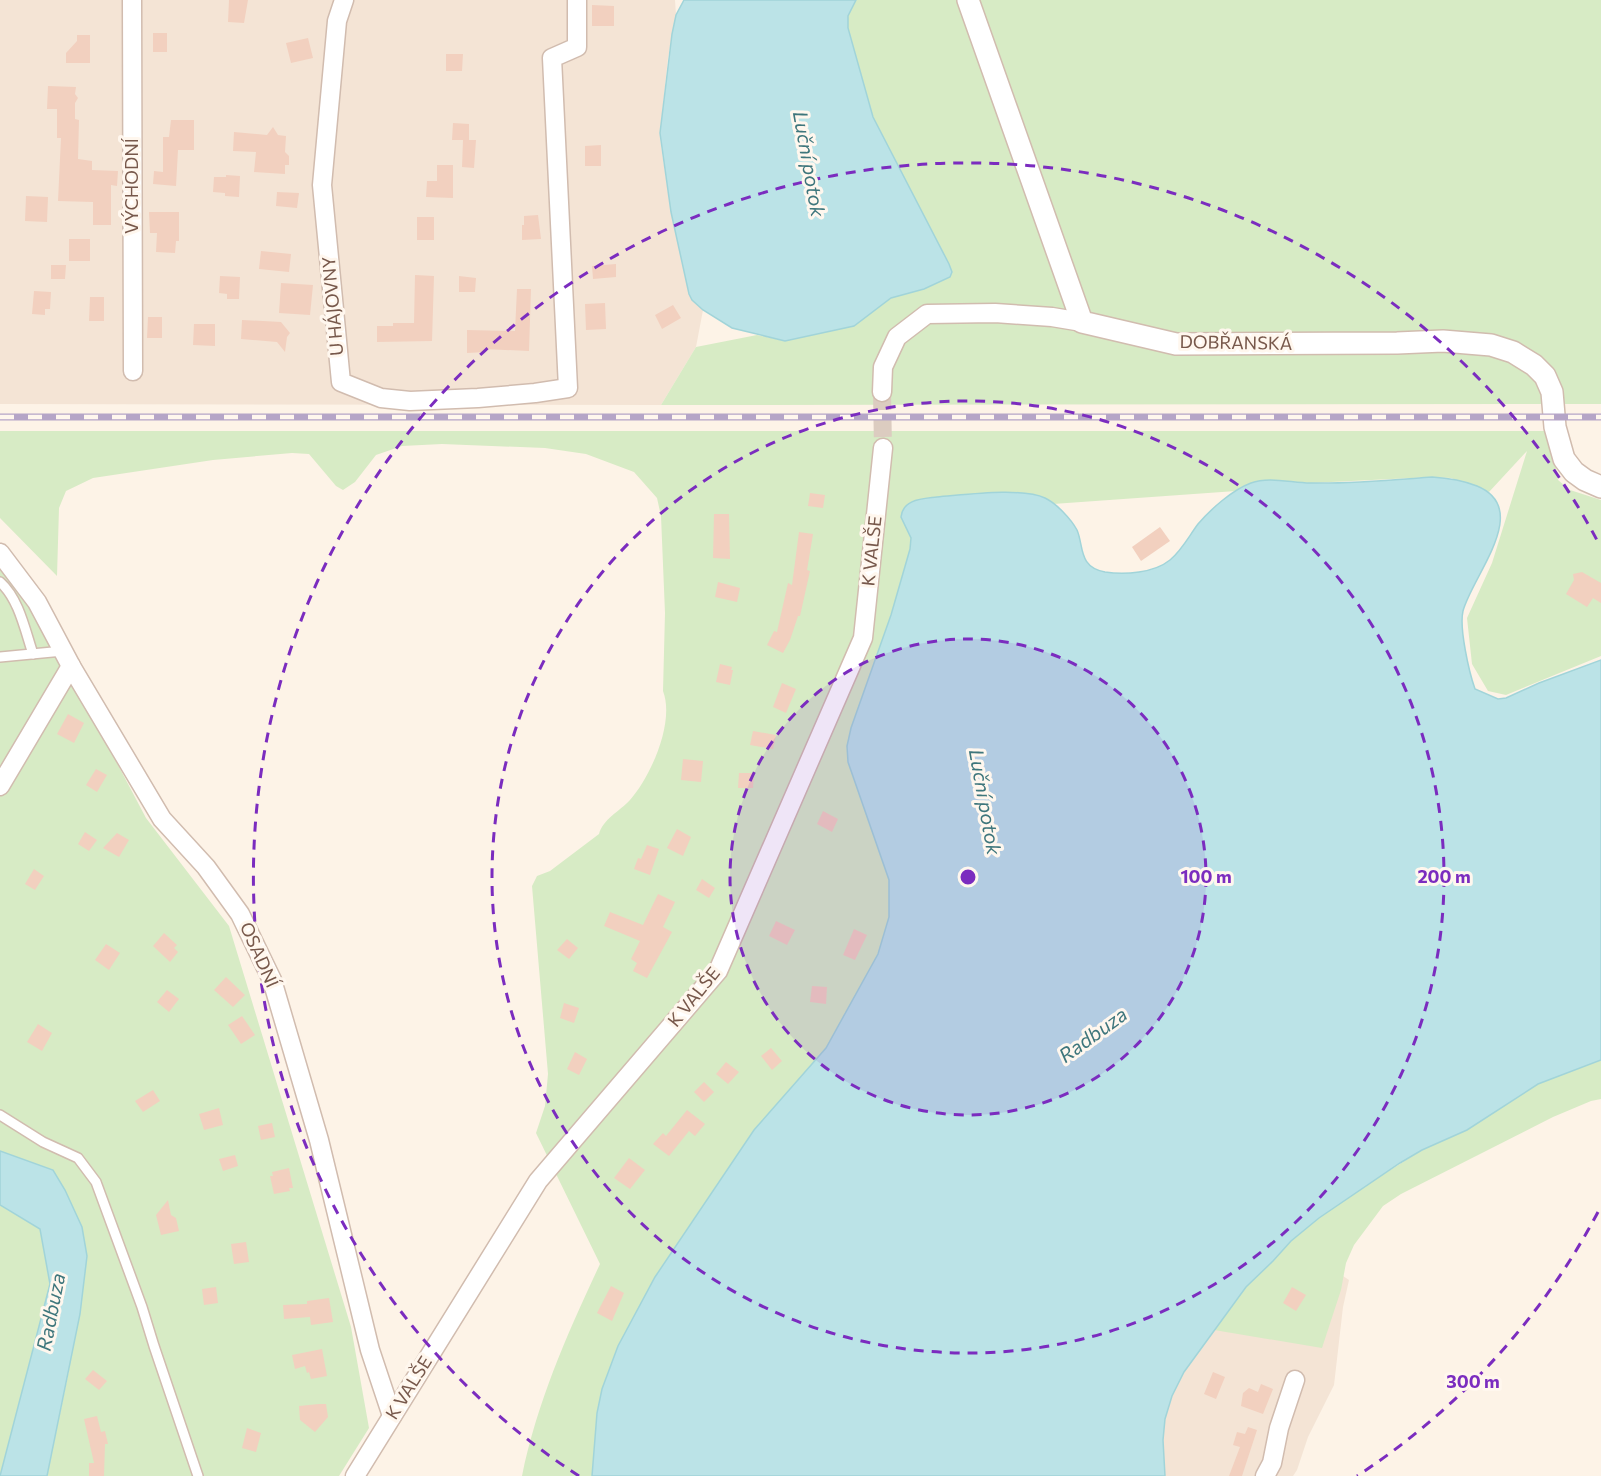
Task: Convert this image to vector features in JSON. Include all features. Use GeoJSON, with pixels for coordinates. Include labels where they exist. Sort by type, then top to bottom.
{"type":"FeatureCollection","features":[{"type":"Feature","properties":{"kind":"street","name":"VÝCHODNÍ"},"geometry":{"type":"LineString","coordinates":[[132,0],[133,371]]}},
{"type":"Feature","properties":{"kind":"street","name":"U HÁJOVNY"},"geometry":{"type":"LineString","coordinates":[[344,0],[337,21],[322,185],[340,382],[381,398],[410,401],[478,398],[568,388],[552,58],[577,47],[577,0]]}},
{"type":"Feature","properties":{"kind":"street"},"geometry":{"type":"LineString","coordinates":[[882,392],[883,367],[897,337],[927,314],[995,313],[1052,317],[1082,322],[968,0]]}},
{"type":"Feature","properties":{"kind":"street","name":"DOBŘANSKÁ"},"geometry":{"type":"LineString","coordinates":[[1082,322],[1176,344],[1443,341],[1491,345],[1513,352],[1534,365],[1545,376],[1552,392],[1564,459],[1574,472],[1601,487]]}},
{"type":"Feature","properties":{"kind":"street","name":"K VALŠE"},"geometry":{"type":"LineString","coordinates":[[355,1476],[538,1181],[718,971],[863,638],[883,448]]}},
{"type":"Feature","properties":{"kind":"street","name":"OSADNÍ"},"geometry":{"type":"LineString","coordinates":[[0,553],[37,602],[162,819],[206,867],[240,914],[272,980],[319,1140],[370,1350],[392,1416]]}},
{"type":"Feature","properties":{"kind":"street"},"geometry":{"type":"LineString","coordinates":[[0,786],[68,658]]}},
{"type":"Feature","properties":{"kind":"street"},"geometry":{"type":"LineString","coordinates":[[1265,1476],[1272,1463],[1279,1428],[1295,1380]]}},
{"type":"Feature","properties":{"kind":"lane"},"geometry":{"type":"LineString","coordinates":[[0,582],[8,589],[20,615],[33,654]]}},
{"type":"Feature","properties":{"kind":"lane"},"geometry":{"type":"LineString","coordinates":[[0,657],[33,654],[68,658]]}},
{"type":"Feature","properties":{"kind":"lane"},"geometry":{"type":"LineString","coordinates":[[0,1115],[43,1142],[78,1158],[96,1182],[142,1307],[198,1476]]}},
{"type":"Feature","properties":{"kind":"shaded area"},"geometry":{"type":"Polygon","coordinates":[[[0,0],[675,0],[676,15],[668,58],[660,133],[671,212],[689,294],[703,310],[696,347],[661,405],[0,404],[0,0]]]}},
{"type":"Feature","properties":{"kind":"shaded area"},"geometry":{"type":"Polygon","coordinates":[[[1291,1241],[1349,1280],[1343,1307],[1334,1385],[1308,1437],[1297,1470],[1293,1476],[1165,1476],[1163,1440],[1165,1419],[1172,1396],[1184,1372],[1246,1287],[1291,1241]]]}},
{"type":"Feature","properties":{"kind":"green space"},"geometry":{"type":"Polygon","coordinates":[[[856,0],[1601,0],[1601,404],[661,405],[696,347],[757,335],[785,341],[854,326],[891,298],[924,289],[950,277],[952,272],[949,264],[873,117],[848,28],[848,16],[856,0]]]}},
{"type":"Feature","properties":{"kind":"green space"},"geometry":{"type":"Polygon","coordinates":[[[0,431],[1550,431],[1558,480],[1570,490],[1601,500],[1601,656],[1506,695],[1488,691],[1472,664],[1467,618],[1492,563],[1527,451],[1489,492],[1451,478],[1432,477],[1311,483],[1257,481],[1236,491],[1053,504],[1044,498],[975,494],[913,501],[901,517],[911,538],[910,549],[891,615],[851,728],[847,746],[848,762],[889,880],[889,917],[878,954],[826,1048],[754,1130],[655,1277],[618,1346],[602,1389],[597,1413],[592,1476],[522,1476],[545,1394],[565,1341],[600,1264],[536,1133],[545,1106],[548,1074],[532,886],[537,876],[550,871],[599,834],[608,820],[638,790],[659,748],[666,718],[666,704],[663,691],[665,613],[661,516],[657,498],[634,472],[586,454],[545,448],[442,444],[402,446],[376,455],[355,482],[343,490],[336,486],[309,454],[292,453],[213,460],[93,478],[66,491],[59,508],[57,576],[0,518],[0,431]]]}},
{"type":"Feature","properties":{"kind":"green space"},"geometry":{"type":"Polygon","coordinates":[[[0,569],[35,608],[146,818],[229,926],[351,1327],[369,1428],[339,1476],[47,1476],[69,1370],[82,1227],[65,1190],[53,1171],[0,1151],[0,569]]]}},
{"type":"Feature","properties":{"kind":"green space"},"geometry":{"type":"Polygon","coordinates":[[[1601,1060],[1601,1099],[1553,1117],[1401,1194],[1383,1206],[1354,1245],[1346,1263],[1341,1290],[1322,1348],[1214,1330],[1246,1287],[1291,1241],[1357,1191],[1422,1150],[1467,1130],[1538,1084],[1559,1074],[1601,1060]]]}},
{"type":"Feature","properties":{"kind":"green space"},"geometry":{"type":"Polygon","coordinates":[[[0,1205],[40,1229],[50,1284],[0,1476],[0,1205]]]}},
{"type":"Feature","properties":{"kind":"water","name":"Luční potok"},"geometry":{"type":"Polygon","coordinates":[[[684,0],[856,0],[848,16],[848,28],[873,117],[949,264],[952,272],[950,277],[924,289],[891,298],[854,326],[785,341],[732,328],[703,310],[692,300],[671,212],[660,133],[672,34],[676,15],[684,0]]]}},
{"type":"Feature","properties":{"kind":"water"},"geometry":{"type":"Polygon","coordinates":[[[1432,477],[1477,486],[1493,497],[1500,510],[1500,526],[1494,544],[1463,611],[1463,639],[1475,689],[1498,699],[1506,698],[1601,660],[1601,1060],[1538,1084],[1467,1130],[1422,1150],[1319,1218],[1291,1241],[1246,1287],[1184,1372],[1172,1396],[1165,1419],[1163,1440],[1165,1476],[592,1476],[597,1413],[602,1389],[618,1346],[655,1277],[754,1130],[826,1048],[878,954],[889,917],[889,880],[848,762],[847,746],[851,728],[891,615],[910,549],[911,538],[901,517],[905,507],[909,503],[925,498],[1007,492],[1035,495],[1054,504],[1071,521],[1077,530],[1086,561],[1090,566],[1105,572],[1130,573],[1156,568],[1170,560],[1209,512],[1229,495],[1251,483],[1273,480],[1341,483],[1432,477]]]}},
{"type":"Feature","properties":{"kind":"water","name":"Radbuza"},"geometry":{"type":"Polygon","coordinates":[[[0,1151],[53,1170],[82,1227],[87,1256],[80,1314],[47,1476],[0,1476],[50,1284],[40,1229],[0,1205],[0,1151]]]}},
{"type":"Feature","properties":{"kind":"building"},"geometry":{"type":"Polygon","coordinates":[[[229,0],[248,0],[244,23],[228,22],[229,0]]]}},
{"type":"Feature","properties":{"kind":"building"},"geometry":{"type":"Polygon","coordinates":[[[592,5],[614,6],[614,26],[592,26],[592,5]]]}},
{"type":"Feature","properties":{"kind":"building"},"geometry":{"type":"Polygon","coordinates":[[[153,33],[167,33],[167,52],[153,52],[153,33]]]}},
{"type":"Feature","properties":{"kind":"building"},"geometry":{"type":"Polygon","coordinates":[[[77,35],[90,35],[90,63],[66,63],[66,53],[77,41],[77,35]]]}},
{"type":"Feature","properties":{"kind":"building"},"geometry":{"type":"Polygon","coordinates":[[[308,38],[313,58],[291,63],[286,43],[308,38]]]}},
{"type":"Feature","properties":{"kind":"building"},"geometry":{"type":"Polygon","coordinates":[[[446,54],[463,54],[462,71],[446,71],[446,54]]]}},
{"type":"Feature","properties":{"kind":"building"},"geometry":{"type":"Polygon","coordinates":[[[48,86],[76,87],[75,94],[78,98],[75,103],[75,119],[79,120],[78,159],[92,161],[92,170],[118,171],[117,186],[111,185],[111,225],[93,225],[93,202],[58,201],[61,138],[57,138],[57,109],[47,109],[48,86]]]}},
{"type":"Feature","properties":{"kind":"building"},"geometry":{"type":"Polygon","coordinates":[[[171,120],[194,120],[194,150],[178,150],[176,186],[153,184],[154,171],[163,172],[163,137],[169,137],[171,120]]]}},
{"type":"Feature","properties":{"kind":"building"},"geometry":{"type":"Polygon","coordinates":[[[453,123],[469,124],[469,140],[476,140],[474,168],[462,167],[463,140],[452,140],[453,123]]]}},
{"type":"Feature","properties":{"kind":"building"},"geometry":{"type":"Polygon","coordinates":[[[273,127],[278,135],[286,136],[285,152],[289,156],[289,165],[285,165],[285,174],[254,172],[256,152],[233,151],[234,132],[267,135],[273,127]]]}},
{"type":"Feature","properties":{"kind":"building"},"geometry":{"type":"Polygon","coordinates":[[[601,145],[601,166],[585,166],[585,146],[601,145]]]}},
{"type":"Feature","properties":{"kind":"building"},"geometry":{"type":"Polygon","coordinates":[[[437,165],[453,165],[453,198],[426,197],[427,181],[437,181],[437,165]]]}},
{"type":"Feature","properties":{"kind":"building"},"geometry":{"type":"Polygon","coordinates":[[[226,175],[240,176],[239,197],[213,192],[214,177],[226,177],[226,175]]]}},
{"type":"Feature","properties":{"kind":"building"},"geometry":{"type":"Polygon","coordinates":[[[277,192],[299,193],[297,208],[276,206],[277,192]]]}},
{"type":"Feature","properties":{"kind":"building"},"geometry":{"type":"Polygon","coordinates":[[[26,196],[48,197],[47,222],[25,221],[26,196]]]}},
{"type":"Feature","properties":{"kind":"building"},"geometry":{"type":"Polygon","coordinates":[[[149,212],[179,212],[179,241],[176,241],[175,253],[156,252],[157,233],[150,233],[149,212]]]}},
{"type":"Feature","properties":{"kind":"building"},"geometry":{"type":"Polygon","coordinates":[[[538,215],[541,239],[522,240],[524,216],[538,215]]]}},
{"type":"Feature","properties":{"kind":"building"},"geometry":{"type":"Polygon","coordinates":[[[417,217],[434,217],[434,240],[417,240],[417,217]]]}},
{"type":"Feature","properties":{"kind":"building"},"geometry":{"type":"Polygon","coordinates":[[[69,239],[90,239],[90,261],[69,261],[69,239]]]}},
{"type":"Feature","properties":{"kind":"building"},"geometry":{"type":"Polygon","coordinates":[[[261,251],[291,254],[289,272],[259,269],[261,251]]]}},
{"type":"Feature","properties":{"kind":"building"},"geometry":{"type":"Polygon","coordinates":[[[616,264],[616,277],[593,279],[592,266],[616,264]]]}},
{"type":"Feature","properties":{"kind":"building"},"geometry":{"type":"Polygon","coordinates":[[[51,265],[66,265],[65,279],[51,279],[51,265]]]}},
{"type":"Feature","properties":{"kind":"building"},"geometry":{"type":"Polygon","coordinates":[[[415,275],[434,276],[432,341],[377,342],[377,326],[414,323],[415,275]]]}},
{"type":"Feature","properties":{"kind":"building"},"geometry":{"type":"Polygon","coordinates":[[[220,276],[240,277],[239,299],[227,299],[227,294],[219,293],[220,276]]]}},
{"type":"Feature","properties":{"kind":"building"},"geometry":{"type":"Polygon","coordinates":[[[459,276],[476,278],[475,292],[459,292],[459,276]]]}},
{"type":"Feature","properties":{"kind":"building"},"geometry":{"type":"Polygon","coordinates":[[[281,283],[313,285],[310,315],[279,313],[281,283]]]}},
{"type":"Feature","properties":{"kind":"building"},"geometry":{"type":"Polygon","coordinates":[[[517,289],[531,289],[529,351],[485,349],[486,352],[467,353],[467,330],[515,331],[517,289]]]}},
{"type":"Feature","properties":{"kind":"building"},"geometry":{"type":"Polygon","coordinates":[[[34,291],[51,292],[50,309],[45,309],[45,315],[32,314],[34,291]]]}},
{"type":"Feature","properties":{"kind":"building"},"geometry":{"type":"Polygon","coordinates":[[[90,297],[104,297],[104,321],[89,321],[90,297]]]}},
{"type":"Feature","properties":{"kind":"building"},"geometry":{"type":"Polygon","coordinates":[[[605,303],[606,329],[586,330],[585,304],[605,303]]]}},
{"type":"Feature","properties":{"kind":"building"},"geometry":{"type":"Polygon","coordinates":[[[673,305],[681,318],[662,329],[655,315],[673,305]]]}},
{"type":"Feature","properties":{"kind":"building"},"geometry":{"type":"Polygon","coordinates":[[[148,317],[162,317],[162,338],[147,338],[148,317]]]}},
{"type":"Feature","properties":{"kind":"building"},"geometry":{"type":"Polygon","coordinates":[[[242,320],[281,322],[290,333],[287,337],[285,352],[277,342],[241,339],[242,320]]]}},
{"type":"Feature","properties":{"kind":"building"},"geometry":{"type":"Polygon","coordinates":[[[194,324],[215,324],[215,346],[193,345],[194,324]]]}},
{"type":"Feature","properties":{"kind":"building"},"geometry":{"type":"Polygon","coordinates":[[[810,493],[825,495],[823,508],[808,506],[810,493]]]}},
{"type":"Feature","properties":{"kind":"building"},"geometry":{"type":"Polygon","coordinates":[[[714,514],[729,514],[730,559],[713,558],[714,514]]]}},
{"type":"Feature","properties":{"kind":"building"},"geometry":{"type":"Polygon","coordinates":[[[1160,527],[1170,541],[1141,561],[1132,547],[1160,527]]]}},
{"type":"Feature","properties":{"kind":"building"},"geometry":{"type":"Polygon","coordinates":[[[799,532],[813,534],[807,570],[810,571],[800,616],[798,616],[783,653],[767,645],[774,631],[777,632],[788,583],[792,585],[799,532]]]}},
{"type":"Feature","properties":{"kind":"building"},"geometry":{"type":"Polygon","coordinates":[[[1582,572],[1601,583],[1601,603],[1593,598],[1587,607],[1566,594],[1574,580],[1573,574],[1582,572]]]}},
{"type":"Feature","properties":{"kind":"building"},"geometry":{"type":"Polygon","coordinates":[[[718,582],[740,588],[737,602],[715,597],[718,582]]]}},
{"type":"Feature","properties":{"kind":"building"},"geometry":{"type":"Polygon","coordinates":[[[720,664],[732,667],[730,685],[716,682],[720,664]]]}},
{"type":"Feature","properties":{"kind":"building"},"geometry":{"type":"Polygon","coordinates":[[[782,683],[796,689],[786,713],[773,707],[782,683]]]}},
{"type":"Feature","properties":{"kind":"building"},"geometry":{"type":"Polygon","coordinates":[[[68,714],[84,723],[74,743],[57,734],[68,714]]]}},
{"type":"Feature","properties":{"kind":"building"},"geometry":{"type":"Polygon","coordinates":[[[753,731],[776,735],[773,749],[750,745],[753,731]]]}},
{"type":"Feature","properties":{"kind":"building"},"geometry":{"type":"Polygon","coordinates":[[[683,759],[703,761],[701,782],[681,780],[683,759]]]}},
{"type":"Feature","properties":{"kind":"building"},"geometry":{"type":"Polygon","coordinates":[[[96,769],[107,775],[97,792],[86,785],[96,769]]]}},
{"type":"Feature","properties":{"kind":"building"},"geometry":{"type":"Polygon","coordinates":[[[739,773],[754,773],[753,788],[738,788],[739,773]]]}},
{"type":"Feature","properties":{"kind":"building"},"geometry":{"type":"Polygon","coordinates":[[[823,811],[838,819],[832,832],[817,824],[823,811]]]}},
{"type":"Feature","properties":{"kind":"building"},"geometry":{"type":"Polygon","coordinates":[[[677,829],[691,837],[683,856],[667,848],[677,829]]]}},
{"type":"Feature","properties":{"kind":"building"},"geometry":{"type":"Polygon","coordinates":[[[85,832],[97,840],[89,851],[78,844],[85,832]]]}},
{"type":"Feature","properties":{"kind":"building"},"geometry":{"type":"Polygon","coordinates":[[[117,833],[129,840],[119,857],[103,848],[117,833]]]}},
{"type":"Feature","properties":{"kind":"building"},"geometry":{"type":"Polygon","coordinates":[[[647,845],[659,849],[650,875],[634,869],[647,845]]]}},
{"type":"Feature","properties":{"kind":"building"},"geometry":{"type":"Polygon","coordinates":[[[34,869],[44,876],[35,890],[25,884],[34,869]]]}},
{"type":"Feature","properties":{"kind":"building"},"geometry":{"type":"Polygon","coordinates":[[[702,879],[715,888],[709,898],[696,890],[702,879]]]}},
{"type":"Feature","properties":{"kind":"building"},"geometry":{"type":"Polygon","coordinates":[[[658,894],[675,902],[663,927],[672,932],[647,978],[633,971],[637,963],[631,959],[640,941],[604,926],[610,912],[643,925],[658,894]]]}},
{"type":"Feature","properties":{"kind":"building"},"geometry":{"type":"Polygon","coordinates":[[[776,921],[795,930],[787,945],[769,936],[776,921]]]}},
{"type":"Feature","properties":{"kind":"building"},"geometry":{"type":"Polygon","coordinates":[[[854,929],[867,935],[855,960],[843,955],[854,929]]]}},
{"type":"Feature","properties":{"kind":"building"},"geometry":{"type":"Polygon","coordinates":[[[164,933],[177,945],[174,948],[178,952],[170,962],[153,946],[164,933]]]}},
{"type":"Feature","properties":{"kind":"building"},"geometry":{"type":"Polygon","coordinates":[[[567,939],[578,948],[569,959],[557,950],[567,939]]]}},
{"type":"Feature","properties":{"kind":"building"},"geometry":{"type":"Polygon","coordinates":[[[106,944],[120,953],[109,970],[95,960],[106,944]]]}},
{"type":"Feature","properties":{"kind":"building"},"geometry":{"type":"Polygon","coordinates":[[[226,977],[245,995],[233,1007],[214,990],[226,977]]]}},
{"type":"Feature","properties":{"kind":"building"},"geometry":{"type":"Polygon","coordinates":[[[812,986],[827,987],[826,1004],[810,1002],[812,986]]]}},
{"type":"Feature","properties":{"kind":"building"},"geometry":{"type":"Polygon","coordinates":[[[167,990],[179,999],[169,1012],[157,1002],[167,990]]]}},
{"type":"Feature","properties":{"kind":"building"},"geometry":{"type":"Polygon","coordinates":[[[564,1003],[579,1008],[574,1023],[560,1018],[564,1003]]]}},
{"type":"Feature","properties":{"kind":"building"},"geometry":{"type":"Polygon","coordinates":[[[242,1016],[255,1035],[241,1044],[228,1025],[242,1016]]]}},
{"type":"Feature","properties":{"kind":"building"},"geometry":{"type":"Polygon","coordinates":[[[38,1024],[52,1033],[42,1051],[27,1042],[38,1024]]]}},
{"type":"Feature","properties":{"kind":"building"},"geometry":{"type":"Polygon","coordinates":[[[771,1048],[782,1061],[772,1070],[761,1056],[771,1048]]]}},
{"type":"Feature","properties":{"kind":"building"},"geometry":{"type":"Polygon","coordinates":[[[575,1052],[587,1059],[579,1075],[567,1069],[575,1052]]]}},
{"type":"Feature","properties":{"kind":"building"},"geometry":{"type":"Polygon","coordinates":[[[726,1062],[739,1072],[728,1084],[716,1074],[726,1062]]]}},
{"type":"Feature","properties":{"kind":"building"},"geometry":{"type":"Polygon","coordinates":[[[704,1082],[714,1092],[704,1102],[694,1092],[704,1082]]]}},
{"type":"Feature","properties":{"kind":"building"},"geometry":{"type":"Polygon","coordinates":[[[153,1090],[160,1101],[143,1112],[135,1101],[153,1090]]]}},
{"type":"Feature","properties":{"kind":"building"},"geometry":{"type":"Polygon","coordinates":[[[219,1108],[223,1125],[204,1130],[199,1114],[219,1108]]]}},
{"type":"Feature","properties":{"kind":"building"},"geometry":{"type":"Polygon","coordinates":[[[687,1110],[705,1124],[695,1136],[689,1131],[669,1156],[653,1144],[663,1133],[666,1136],[687,1110]]]}},
{"type":"Feature","properties":{"kind":"building"},"geometry":{"type":"Polygon","coordinates":[[[272,1123],[275,1137],[261,1140],[258,1126],[272,1123]]]}},
{"type":"Feature","properties":{"kind":"building"},"geometry":{"type":"Polygon","coordinates":[[[235,1155],[238,1166],[223,1171],[219,1159],[235,1155]]]}},
{"type":"Feature","properties":{"kind":"building"},"geometry":{"type":"Polygon","coordinates":[[[629,1158],[645,1170],[630,1189],[614,1178],[629,1158]]]}},
{"type":"Feature","properties":{"kind":"building"},"geometry":{"type":"Polygon","coordinates":[[[289,1168],[293,1188],[289,1188],[290,1191],[274,1194],[270,1176],[273,1176],[272,1172],[289,1168]]]}},
{"type":"Feature","properties":{"kind":"building"},"geometry":{"type":"Polygon","coordinates":[[[168,1200],[171,1215],[176,1218],[179,1231],[161,1235],[156,1215],[168,1200]]]}},
{"type":"Feature","properties":{"kind":"building"},"geometry":{"type":"Polygon","coordinates":[[[246,1242],[249,1262],[234,1264],[231,1244],[246,1242]]]}},
{"type":"Feature","properties":{"kind":"building"},"geometry":{"type":"Polygon","coordinates":[[[611,1286],[624,1293],[612,1321],[597,1313],[611,1286]]]}},
{"type":"Feature","properties":{"kind":"building"},"geometry":{"type":"Polygon","coordinates":[[[216,1287],[218,1303],[204,1305],[202,1289],[216,1287]]]}},
{"type":"Feature","properties":{"kind":"building"},"geometry":{"type":"Polygon","coordinates":[[[1292,1287],[1306,1295],[1296,1311],[1283,1303],[1292,1287]]]}},
{"type":"Feature","properties":{"kind":"building"},"geometry":{"type":"Polygon","coordinates":[[[329,1298],[333,1322],[311,1325],[310,1317],[284,1319],[283,1305],[307,1304],[307,1301],[329,1298]]]}},
{"type":"Feature","properties":{"kind":"building"},"geometry":{"type":"Polygon","coordinates":[[[322,1349],[327,1376],[311,1379],[305,1366],[295,1369],[292,1355],[322,1349]]]}},
{"type":"Feature","properties":{"kind":"building"},"geometry":{"type":"Polygon","coordinates":[[[93,1370],[107,1381],[99,1390],[85,1379],[93,1370]]]}},
{"type":"Feature","properties":{"kind":"building"},"geometry":{"type":"Polygon","coordinates":[[[1213,1372],[1225,1377],[1216,1399],[1204,1394],[1213,1372]]]}},
{"type":"Feature","properties":{"kind":"building"},"geometry":{"type":"Polygon","coordinates":[[[1261,1384],[1273,1389],[1263,1414],[1241,1406],[1243,1393],[1249,1388],[1258,1392],[1261,1384]]]}},
{"type":"Feature","properties":{"kind":"building"},"geometry":{"type":"Polygon","coordinates":[[[326,1404],[328,1417],[315,1432],[300,1420],[299,1406],[326,1404]]]}},
{"type":"Feature","properties":{"kind":"building"},"geometry":{"type":"Polygon","coordinates":[[[97,1416],[101,1432],[105,1431],[108,1444],[105,1444],[104,1476],[89,1476],[89,1463],[94,1463],[84,1419],[97,1416]]]}},
{"type":"Feature","properties":{"kind":"building"},"geometry":{"type":"Polygon","coordinates":[[[1248,1427],[1257,1430],[1242,1476],[1229,1476],[1240,1447],[1233,1445],[1237,1432],[1245,1434],[1248,1427]]]}},
{"type":"Feature","properties":{"kind":"building"},"geometry":{"type":"Polygon","coordinates":[[[247,1428],[261,1433],[256,1452],[242,1448],[247,1428]]]}},
{"type":"Feature","properties":{"kind":"tunnel"},"geometry":{"type":"LineString","coordinates":[[882,392],[883,448]]}},
{"type":"Feature","properties":{"kind":"railway"},"geometry":{"type":"LineString","coordinates":[[0,417],[1601,417]]}}]}
